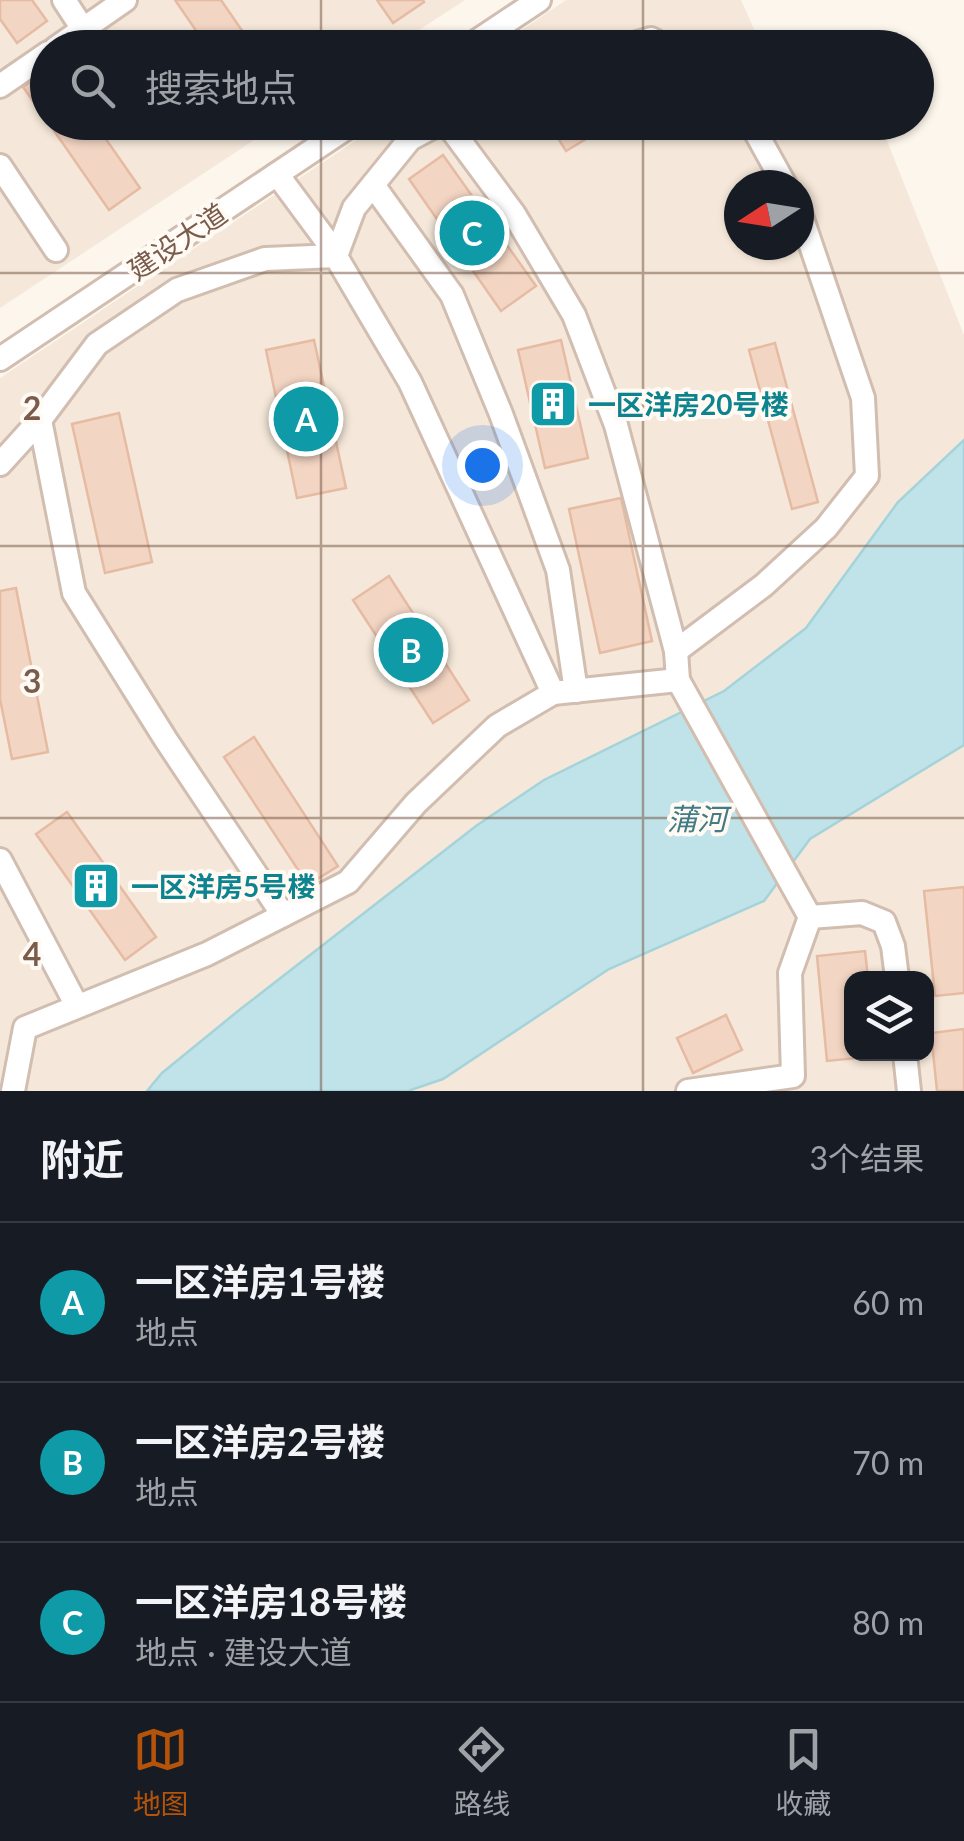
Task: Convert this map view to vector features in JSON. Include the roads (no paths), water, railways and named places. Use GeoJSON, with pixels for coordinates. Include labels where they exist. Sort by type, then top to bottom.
{"type":"FeatureCollection","features":[{"type":"Feature","properties":{"kind":"street"},"geometry":{"type":"LineString","coordinates":[[64,0],[83,29],[125,0]]}},
{"type":"Feature","properties":{"kind":"street"},"geometry":{"type":"LineString","coordinates":[[494,30],[538,0]]}},
{"type":"Feature","properties":{"kind":"street"},"geometry":{"type":"LineString","coordinates":[[0,86],[30,65]]}},
{"type":"Feature","properties":{"kind":"street","name":"建设大道"},"geometry":{"type":"LineString","coordinates":[[0,359],[328,140]]}},
{"type":"Feature","properties":{"kind":"street"},"geometry":{"type":"LineString","coordinates":[[336,256],[354,208],[409,140]]}},
{"type":"Feature","properties":{"kind":"street"},"geometry":{"type":"LineString","coordinates":[[458,140],[514,214],[574,315],[616,426],[676,651],[678,680],[810,917],[790,973],[792,1083],[688,1091]]}},
{"type":"Feature","properties":{"kind":"street"},"geometry":{"type":"LineString","coordinates":[[760,140],[777,170]]}},
{"type":"Feature","properties":{"kind":"street"},"geometry":{"type":"LineString","coordinates":[[0,166],[56,250]]}},
{"type":"Feature","properties":{"kind":"street"},"geometry":{"type":"LineString","coordinates":[[277,174],[336,256],[410,382],[564,692]]}},
{"type":"Feature","properties":{"kind":"street"},"geometry":{"type":"LineString","coordinates":[[373,185],[452,295],[501,414],[558,570],[564,692]]}},
{"type":"Feature","properties":{"kind":"street"},"geometry":{"type":"LineString","coordinates":[[676,651],[764,585],[826,528],[867,476],[863,398],[814,254]]}},
{"type":"Feature","properties":{"kind":"street"},"geometry":{"type":"LineString","coordinates":[[0,464],[40,420],[97,344],[177,290],[265,259],[336,256]]}},
{"type":"Feature","properties":{"kind":"street"},"geometry":{"type":"LineString","coordinates":[[40,420],[74,593],[283,916]]}},
{"type":"Feature","properties":{"kind":"street"},"geometry":{"type":"LineString","coordinates":[[13,1091],[25,1028],[207,954],[348,882],[416,803],[497,726],[564,692],[678,680]]}},
{"type":"Feature","properties":{"kind":"street"},"geometry":{"type":"LineString","coordinates":[[0,860],[77,1006]]}},
{"type":"Feature","properties":{"kind":"street"},"geometry":{"type":"LineString","coordinates":[[810,917],[862,914],[884,922],[894,946],[896,971]]}},
{"type":"Feature","properties":{"kind":"street"},"geometry":{"type":"LineString","coordinates":[[906,1061],[909,1091]]}},
{"type":"Feature","properties":{"kind":"water","name":"蒲河"},"geometry":{"type":"Polygon","coordinates":[[[964,440],[964,745],[810,839],[764,901],[609,969],[443,1079],[408,1091],[147,1091],[162,1073],[238,1011],[476,826],[544,780],[724,691],[806,628],[898,502],[964,440]]]}},
{"type":"Feature","properties":{"kind":"place","name":"一区洋房18号楼"},"geometry":{"type":"Point","coordinates":[472,233]}},
{"type":"Feature","properties":{"kind":"place","name":"一区洋房20号楼"},"geometry":{"type":"Point","coordinates":[553,404]}},
{"type":"Feature","properties":{"kind":"place","name":"一区洋房1号楼"},"geometry":{"type":"Point","coordinates":[306,419]}},
{"type":"Feature","properties":{"kind":"place","name":"一区洋房2号楼"},"geometry":{"type":"Point","coordinates":[411,650]}},
{"type":"Feature","properties":{"kind":"place","name":"一区洋房5号楼"},"geometry":{"type":"Point","coordinates":[96,886]}}]}
